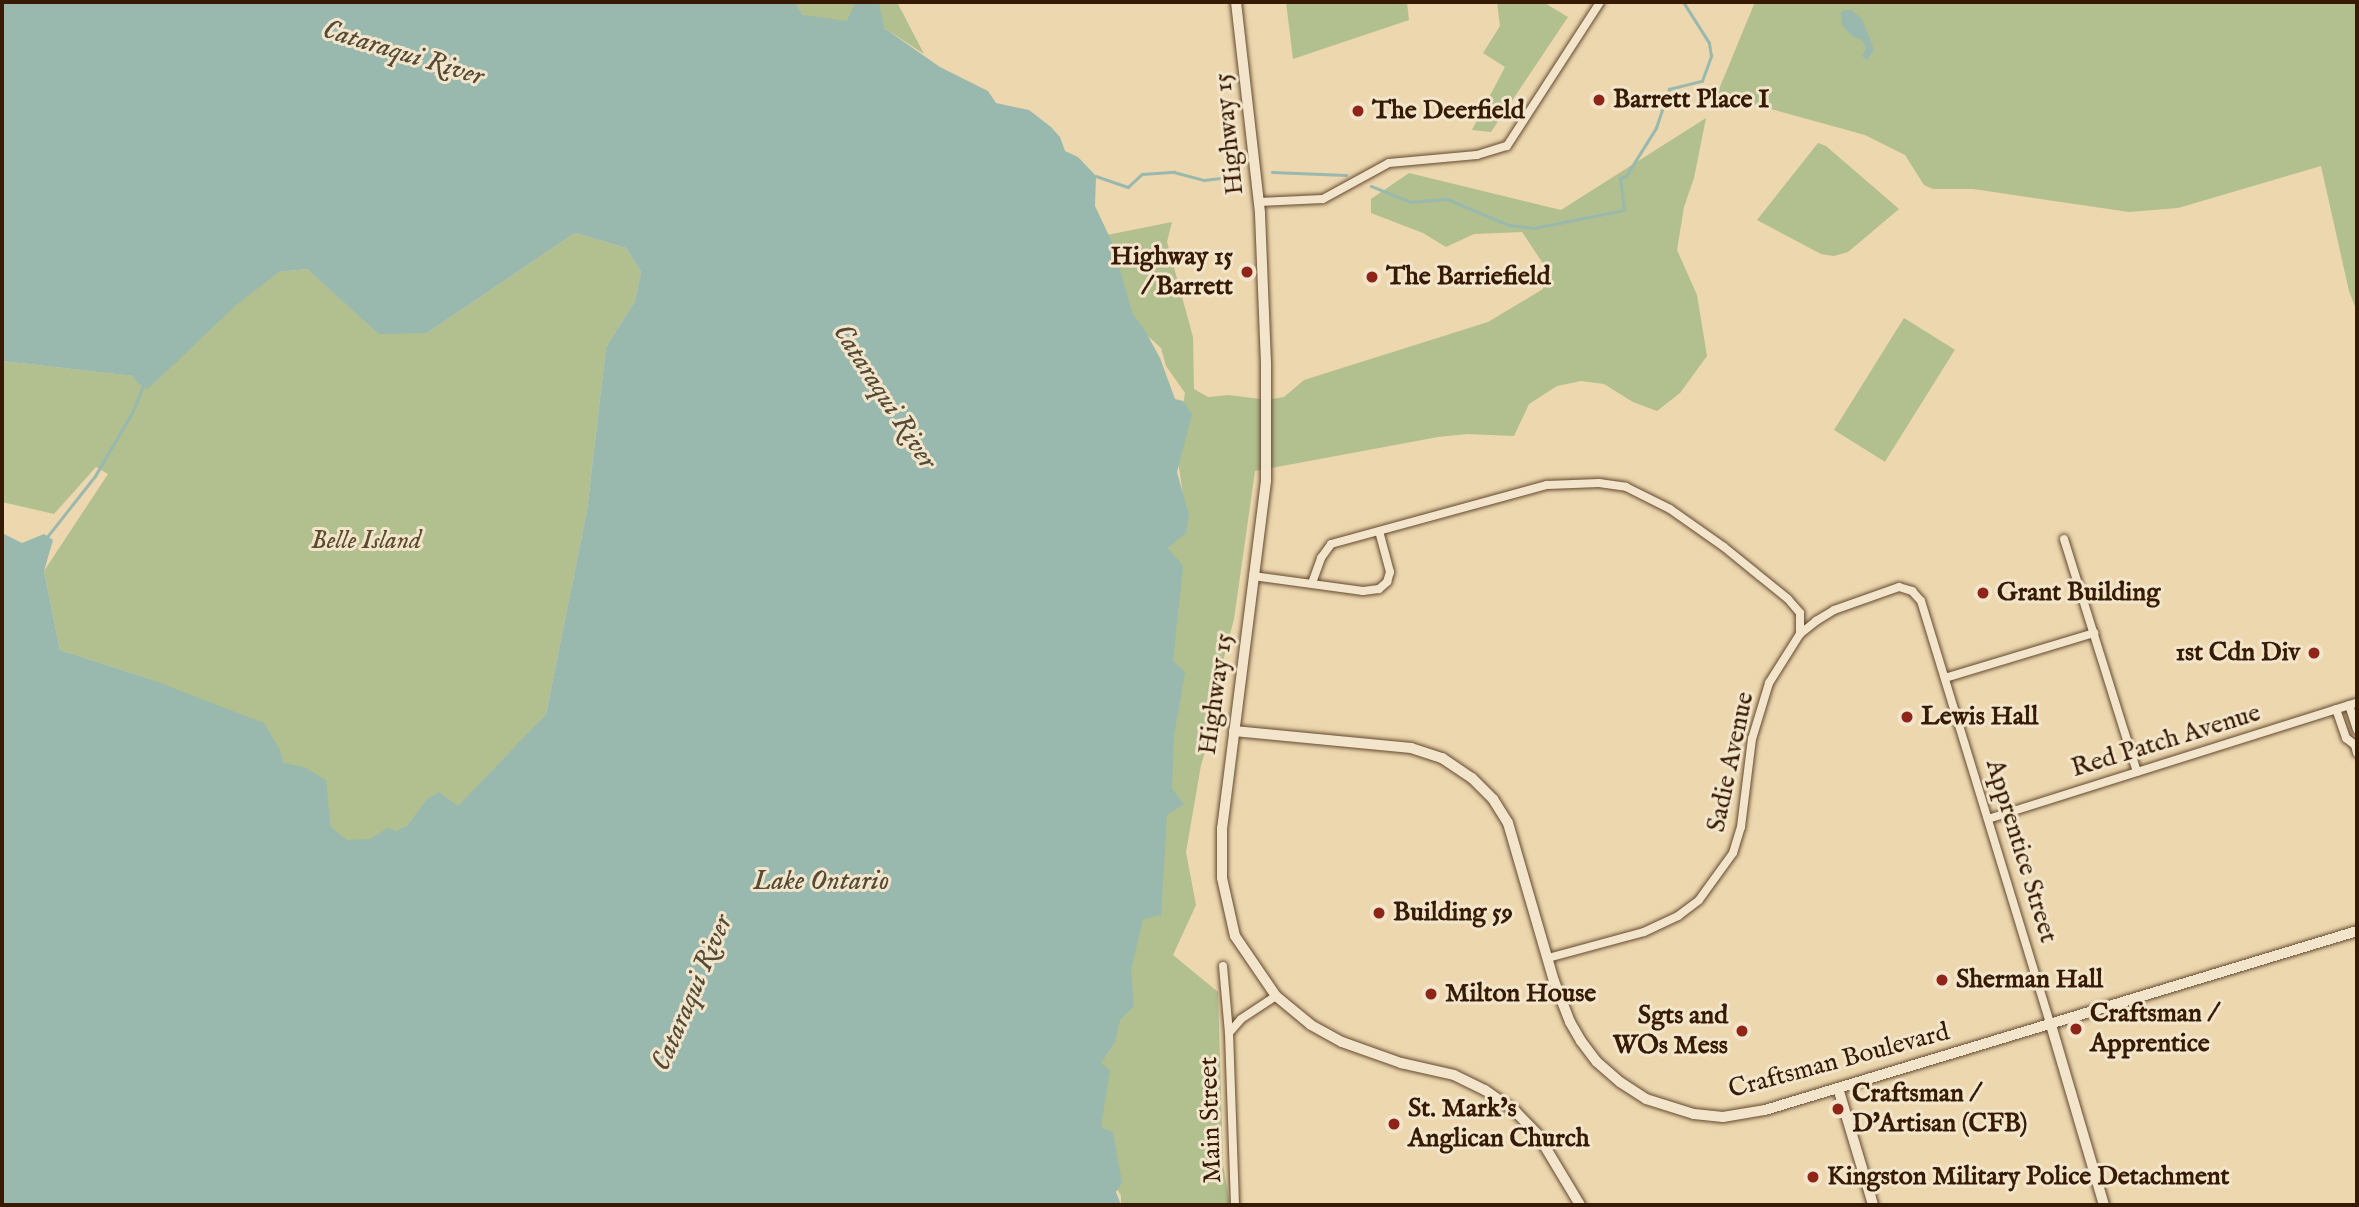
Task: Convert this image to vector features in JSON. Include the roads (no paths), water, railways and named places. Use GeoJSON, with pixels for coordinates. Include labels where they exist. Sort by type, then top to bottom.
{"type":"FeatureCollection","features":[{"type":"Feature","properties":{"kind":"street","name":"Highway 15"},"geometry":{"type":"LineString","coordinates":[[1236,2],[1259,202],[1266,364],[1266,481],[1224,803],[1222,878],[1235,936],[1276,996],[1311,1025],[1342,1042],[1401,1063],[1454,1075],[1485,1090],[1515,1111],[1538,1135],[1580,1205]]}},
{"type":"Feature","properties":{"kind":"street"},"geometry":{"type":"LineString","coordinates":[[1259,202],[1323,199],[1389,163],[1412,158],[1477,155],[1507,146],[1600,2]]}},
{"type":"Feature","properties":{"kind":"street"},"geometry":{"type":"LineString","coordinates":[[1312,583],[1321,558],[1331,544],[1547,485],[1599,483],[1626,487],[1670,509],[1724,547],[1788,599],[1800,613],[1822,617]]}},
{"type":"Feature","properties":{"kind":"street"},"geometry":{"type":"LineString","coordinates":[[1253,576],[1363,591],[1378,589],[1387,582],[1390,572],[1379,530]]}},
{"type":"Feature","properties":{"kind":"street"},"geometry":{"type":"LineString","coordinates":[[2064,539],[2137,772]]}},
{"type":"Feature","properties":{"kind":"street","name":"Apprentice Street"},"geometry":{"type":"LineString","coordinates":[[1800,634],[1822,617],[1884,590],[1899,587],[1912,591],[1921,601],[2104,1205]]}},
{"type":"Feature","properties":{"kind":"street"},"geometry":{"type":"LineString","coordinates":[[1800,613],[1800,634]]}},
{"type":"Feature","properties":{"kind":"street"},"geometry":{"type":"LineString","coordinates":[[1945,678],[2094,633]]}},
{"type":"Feature","properties":{"kind":"street","name":"Sadie Avenue"},"geometry":{"type":"LineString","coordinates":[[1548,958],[1644,932],[1678,916],[1699,900],[1718,878],[1733,853],[1741,827],[1752,739],[1769,683],[1800,634]]}},
{"type":"Feature","properties":{"kind":"street"},"geometry":{"type":"LineString","coordinates":[[2353,704],[2357,730]]}},
{"type":"Feature","properties":{"kind":"street","name":"Red Patch Avenue"},"geometry":{"type":"LineString","coordinates":[[1988,819],[2353,704]]}},
{"type":"Feature","properties":{"kind":"street"},"geometry":{"type":"LineString","coordinates":[[2336,709],[2346,738],[2356,746]]}},
{"type":"Feature","properties":{"kind":"street","name":"Craftsman Boulevard"},"geometry":{"type":"LineString","coordinates":[[1234,731],[1411,748],[1442,758],[1472,778],[1493,799],[1508,823],[1562,1003],[1581,1041],[1612,1076],[1646,1099],[1694,1114],[1723,1116],[1765,1110],[2357,931]]}},
{"type":"Feature","properties":{"kind":"street","name":"Main Street"},"geometry":{"type":"LineString","coordinates":[[1223,966],[1229,1033],[1235,1205]]}},
{"type":"Feature","properties":{"kind":"street","name":"Main Street"},"geometry":{"type":"LineString","coordinates":[[1229,1033],[1241,1019],[1276,996]]}},
{"type":"Feature","properties":{"kind":"street"},"geometry":{"type":"LineString","coordinates":[[1838,1088],[1873,1205]]}},
{"type":"Feature","properties":{"kind":"water","name":"Lake Ontario"},"geometry":{"type":"Polygon","coordinates":[[[2,2],[795,2],[803,15],[847,21],[855,2],[879,2],[884,28],[940,67],[988,91],[996,103],[1029,110],[1051,127],[1060,137],[1065,151],[1078,157],[1096,176],[1095,206],[1112,242],[1133,315],[1160,358],[1175,399],[1183,401],[1192,414],[1177,472],[1189,515],[1186,533],[1168,548],[1183,566],[1173,661],[1185,672],[1174,736],[1172,789],[1184,804],[1167,815],[1161,915],[1143,919],[1131,970],[1134,1006],[1120,1020],[1115,1042],[1101,1063],[1110,1070],[1101,1127],[1113,1132],[1122,1183],[1116,1192],[1121,1205],[2,1205],[2,533],[22,543],[44,534],[53,540],[44,571],[60,650],[150,679],[264,723],[280,750],[283,763],[304,767],[326,780],[331,827],[347,840],[370,839],[388,828],[396,831],[408,825],[427,799],[439,792],[458,806],[546,714],[587,510],[606,347],[635,301],[641,272],[626,248],[575,233],[427,333],[379,334],[307,269],[279,272],[235,306],[148,389],[137,383],[133,376],[2,361],[2,2]]]}},
{"type":"Feature","properties":{"kind":"water"},"geometry":{"type":"Polygon","coordinates":[[[1851,10],[1862,19],[1874,50],[1867,60],[1862,56],[1866,49],[1863,41],[1851,35],[1842,25],[1841,12],[1851,10]]]}},
{"type":"Feature","properties":{"kind":"waterway"},"geometry":{"type":"LineString","coordinates":[[1371,186],[1411,202],[1447,199],[1509,225],[1534,228],[1624,210],[1620,178],[1626,176],[1656,128],[1669,89],[1702,81],[1711,56],[1709,43],[1683,2]]}},
{"type":"Feature","properties":{"kind":"waterway"},"geometry":{"type":"LineString","coordinates":[[1096,176],[1128,187],[1142,174],[1174,172],[1204,180],[1235,176]]}},
{"type":"Feature","properties":{"kind":"waterway"},"geometry":{"type":"LineString","coordinates":[[1272,172],[1346,175]]}},
{"type":"Feature","properties":{"kind":"waterway"},"geometry":{"type":"LineString","coordinates":[[47,537],[95,476],[133,411],[143,386]]}},
{"type":"Feature","properties":{"kind":"place","name":"Barrett Place I"},"geometry":{"type":"Point","coordinates":[1599,100]}},
{"type":"Feature","properties":{"kind":"place","name":"The Deerfield"},"geometry":{"type":"Point","coordinates":[1358,111]}},
{"type":"Feature","properties":{"kind":"place","name":"Highway 15 / Barrett"},"geometry":{"type":"Point","coordinates":[1247,272]}},
{"type":"Feature","properties":{"kind":"place","name":"The Barriefield"},"geometry":{"type":"Point","coordinates":[1372,277]}},
{"type":"Feature","properties":{"kind":"place","name":"Grant Building"},"geometry":{"type":"Point","coordinates":[1983,593]}},
{"type":"Feature","properties":{"kind":"place","name":"1st Cdn Div"},"geometry":{"type":"Point","coordinates":[2314,653]}},
{"type":"Feature","properties":{"kind":"place","name":"Lewis Hall"},"geometry":{"type":"Point","coordinates":[1907,717]}},
{"type":"Feature","properties":{"kind":"place","name":"Building 59"},"geometry":{"type":"Point","coordinates":[1379,913]}},
{"type":"Feature","properties":{"kind":"place","name":"Sherman Hall"},"geometry":{"type":"Point","coordinates":[1942,980]}},
{"type":"Feature","properties":{"kind":"place","name":"Milton House"},"geometry":{"type":"Point","coordinates":[1431,994]}},
{"type":"Feature","properties":{"kind":"place","name":"Craftsman / Apprentice"},"geometry":{"type":"Point","coordinates":[2076,1029]}},
{"type":"Feature","properties":{"kind":"place","name":"Sgts and WOs Mess"},"geometry":{"type":"Point","coordinates":[1742,1031]}},
{"type":"Feature","properties":{"kind":"place","name":"Craftsman / D'Artisan (CFB)"},"geometry":{"type":"Point","coordinates":[1838,1109]}},
{"type":"Feature","properties":{"kind":"place","name":"St. Mark's Anglican Church"},"geometry":{"type":"Point","coordinates":[1394,1124]}},
{"type":"Feature","properties":{"kind":"place","name":"Kingston Military Police Detachment"},"geometry":{"type":"Point","coordinates":[1813,1177]}},
{"type":"Feature","properties":{"kind":"water label","name":"Cataraqui River"},"geometry":{"type":"Point","coordinates":[403,54]}},
{"type":"Feature","properties":{"kind":"water label","name":"Cataraqui River"},"geometry":{"type":"Point","coordinates":[884,397]}},
{"type":"Feature","properties":{"kind":"water label","name":"Cataraqui River"},"geometry":{"type":"Point","coordinates":[693,993]}},
{"type":"Feature","properties":{"kind":"park label","name":"Belle Island"},"geometry":{"type":"Point","coordinates":[366,541]}}]}
